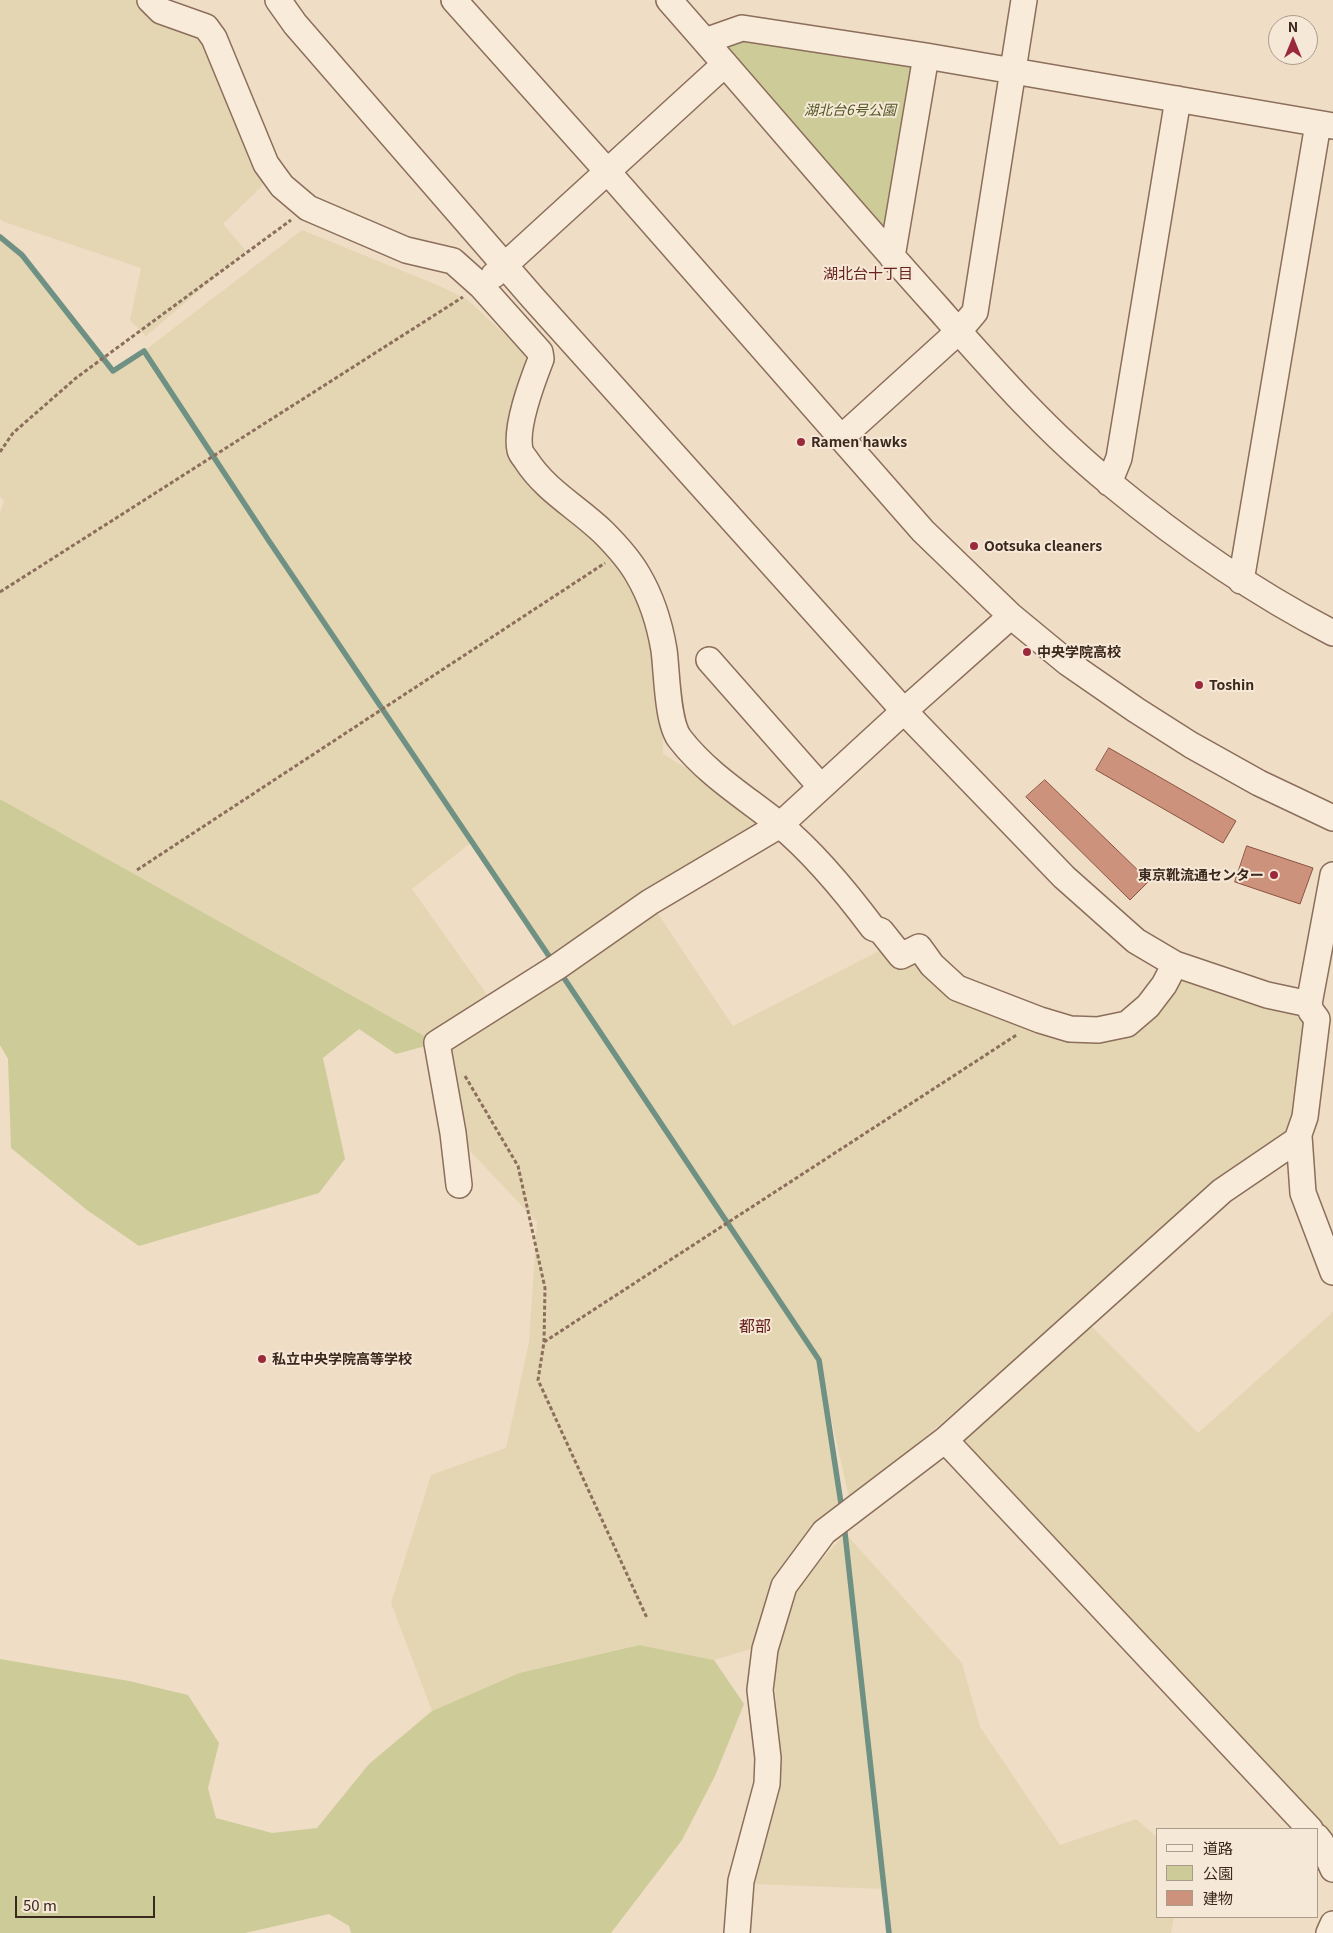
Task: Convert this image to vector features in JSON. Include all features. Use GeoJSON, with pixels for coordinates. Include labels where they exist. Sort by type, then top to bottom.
{"type":"FeatureCollection","features":[{"type":"Feature","properties":{"kind":"street"},"geometry":{"type":"LineString","coordinates":[[150,0],[161,11],[206,27],[214,38],[266,164],[282,186],[308,208],[406,250],[453,261],[481,286],[540,352],[541,359],[523,415],[520,452],[537,476],[602,531],[622,552],[639,577],[654,613],[664,648],[671,718],[677,736],[692,754],[716,776],[780,825],[832,878],[873,928],[881,931],[902,956],[919,947],[932,965],[957,988],[1040,1020],[1080,1030],[1098,1030],[1127,1024],[1148,1006],[1164,986],[1175,964]]}},
{"type":"Feature","properties":{"kind":"street"},"geometry":{"type":"LineString","coordinates":[[278,0],[295,24],[506,266],[904,711],[1064,877],[1136,941],[1175,964],[1267,995],[1310,1007]]}},
{"type":"Feature","properties":{"kind":"street"},"geometry":{"type":"LineString","coordinates":[[454,0],[923,530],[1011,616],[1068,663],[1136,710],[1259,783],[1333,818]]}},
{"type":"Feature","properties":{"kind":"street"},"geometry":{"type":"LineString","coordinates":[[669,0],[892,257],[1029,408],[1109,482],[1240,581],[1333,633]]}},
{"type":"Feature","properties":{"kind":"street"},"geometry":{"type":"LineString","coordinates":[[841,438],[959,331],[975,312],[1024,0]]}},
{"type":"Feature","properties":{"kind":"street"},"geometry":{"type":"LineString","coordinates":[[705,41],[742,28],[926,56],[1325,125],[1240,581]]}},
{"type":"Feature","properties":{"kind":"street"},"geometry":{"type":"LineString","coordinates":[[892,257],[926,56]]}},
{"type":"Feature","properties":{"kind":"street"},"geometry":{"type":"LineString","coordinates":[[481,286],[506,266],[725,64]]}},
{"type":"Feature","properties":{"kind":"street"},"geometry":{"type":"LineString","coordinates":[[1109,482],[1119,458],[1178,99]]}},
{"type":"Feature","properties":{"kind":"street"},"geometry":{"type":"LineString","coordinates":[[459,1185],[453,1133],[437,1043],[557,967],[650,902],[780,825],[1011,616]]}},
{"type":"Feature","properties":{"kind":"street"},"geometry":{"type":"LineString","coordinates":[[709,660],[821,787]]}},
{"type":"Feature","properties":{"kind":"street"},"geometry":{"type":"LineString","coordinates":[[737,1933],[741,1881],[767,1784],[768,1758],[760,1690],[765,1648],[784,1586],[824,1532],[945,1440],[1222,1191],[1297,1140],[1305,1117],[1317,1019],[1310,1007],[1333,875]]}},
{"type":"Feature","properties":{"kind":"street"},"geometry":{"type":"LineString","coordinates":[[1299,1136],[1302,1193],[1333,1272]]}},
{"type":"Feature","properties":{"kind":"street"},"geometry":{"type":"LineString","coordinates":[[945,1440],[1301,1826]]}},
{"type":"Feature","properties":{"kind":"street"},"geometry":{"type":"LineString","coordinates":[[1318,1838],[1322,1842],[1333,1869]]}},
{"type":"Feature","properties":{"kind":"street"},"geometry":{"type":"LineString","coordinates":[[1329,1933],[1333,1924]]}},
{"type":"Feature","properties":{"kind":"path"},"geometry":{"type":"LineString","coordinates":[[0,452],[13,433],[76,378],[308,208]]}},
{"type":"Feature","properties":{"kind":"path"},"geometry":{"type":"LineString","coordinates":[[0,592],[481,286]]}},
{"type":"Feature","properties":{"kind":"path"},"geometry":{"type":"LineString","coordinates":[[137,870],[622,552]]}},
{"type":"Feature","properties":{"kind":"path"},"geometry":{"type":"LineString","coordinates":[[544,1342],[1040,1020]]}},
{"type":"Feature","properties":{"kind":"path"},"geometry":{"type":"LineString","coordinates":[[464,1073],[518,1166],[545,1288],[544,1342],[538,1380],[647,1618]]}},
{"type":"Feature","properties":{"kind":"shaded area"},"geometry":{"type":"Polygon","coordinates":[[[0,0],[150,0],[194,21],[266,164],[262,186],[223,224],[246,251],[146,336],[130,320],[141,268],[4,222],[0,219],[0,0]]]}},
{"type":"Feature","properties":{"kind":"shaded area"},"geometry":{"type":"Polygon","coordinates":[[[302,230],[442,287],[468,300],[529,357],[513,459],[529,487],[593,532],[618,570],[634,586],[656,653],[663,726],[663,754],[780,825],[653,906],[733,1026],[881,950],[909,960],[956,997],[1087,1040],[1181,974],[1267,1002],[1314,1022],[1300,1122],[1074,1308],[850,1502],[821,1373],[846,1534],[962,1663],[980,1727],[1060,1845],[1136,1819],[1156,1836],[1156,1918],[1174,1918],[1171,1933],[890,1933],[884,1889],[753,1884],[756,1851],[775,1805],[779,1756],[773,1649],[789,1596],[843,1536],[775,1585],[761,1646],[714,1660],[638,1645],[519,1673],[432,1711],[391,1603],[431,1475],[506,1448],[529,1342],[537,1222],[453,1133],[437,1043],[0,799],[0,513],[4,501],[0,497],[0,237],[22,255],[114,371],[144,351],[302,230]],[[472,842],[412,889],[495,1006],[556,967],[472,842]]]}},
{"type":"Feature","properties":{"kind":"shaded area"},"geometry":{"type":"Polygon","coordinates":[[[1333,1312],[1333,1854],[1318,1838],[1318,1828],[1309,1828],[945,1440],[1082,1317],[1198,1433],[1333,1312]]]}},
{"type":"Feature","properties":{"kind":"green space","name":"湖北台6号公園"},"geometry":{"type":"Polygon","coordinates":[[[742,28],[926,56],[892,257],[705,41],[742,28]]]}},
{"type":"Feature","properties":{"kind":"green space"},"geometry":{"type":"Polygon","coordinates":[[[0,799],[437,1043],[396,1054],[359,1029],[323,1058],[345,1159],[319,1193],[139,1246],[87,1210],[11,1148],[8,1059],[0,1045],[0,799]]]}},
{"type":"Feature","properties":{"kind":"green space"},"geometry":{"type":"Polygon","coordinates":[[[639,1645],[714,1660],[744,1704],[715,1776],[682,1840],[611,1933],[351,1933],[349,1926],[329,1914],[245,1933],[0,1933],[0,1659],[129,1681],[188,1695],[219,1743],[208,1788],[216,1818],[272,1833],[317,1828],[369,1764],[432,1711],[519,1673],[639,1645]]]}},
{"type":"Feature","properties":{"kind":"building"},"geometry":{"type":"Polygon","coordinates":[[[1109,748],[1236,821],[1223,843],[1096,770],[1109,748]]]}},
{"type":"Feature","properties":{"kind":"building"},"geometry":{"type":"Polygon","coordinates":[[[1045,780],[1149,881],[1130,900],[1026,797],[1045,780]]]}},
{"type":"Feature","properties":{"kind":"building","name":"東京靴流通センター"},"geometry":{"type":"Polygon","coordinates":[[[1247,846],[1313,868],[1300,904],[1235,882],[1247,846]]]}},
{"type":"Feature","properties":{"kind":"waterway"},"geometry":{"type":"LineString","coordinates":[[0,237],[22,255],[113,371],[144,351],[269,541],[553,962]]}},
{"type":"Feature","properties":{"kind":"waterway"},"geometry":{"type":"LineString","coordinates":[[560,972],[819,1360],[842,1510]]}},
{"type":"Feature","properties":{"kind":"waterway"},"geometry":{"type":"LineString","coordinates":[[844,1524],[889,1933]]}},
{"type":"Feature","properties":{"kind":"place","name":"Ramen hawks"},"geometry":{"type":"Point","coordinates":[801,442]}},
{"type":"Feature","properties":{"kind":"place","name":"Ootsuka cleaners"},"geometry":{"type":"Point","coordinates":[974,546]}},
{"type":"Feature","properties":{"kind":"place","name":"中央学院高校"},"geometry":{"type":"Point","coordinates":[1027,652]}},
{"type":"Feature","properties":{"kind":"place","name":"Toshin"},"geometry":{"type":"Point","coordinates":[1199,685]}},
{"type":"Feature","properties":{"kind":"place","name":"東京靴流通センター"},"geometry":{"type":"Point","coordinates":[1274,875]}},
{"type":"Feature","properties":{"kind":"place","name":"私立中央学院高等学校"},"geometry":{"type":"Point","coordinates":[262,1359]}},
{"type":"Feature","properties":{"kind":"district","name":"湖北台十丁目"},"geometry":{"type":"Point","coordinates":[868,273]}},
{"type":"Feature","properties":{"kind":"district","name":"都部"},"geometry":{"type":"Point","coordinates":[755,1326]}}]}
